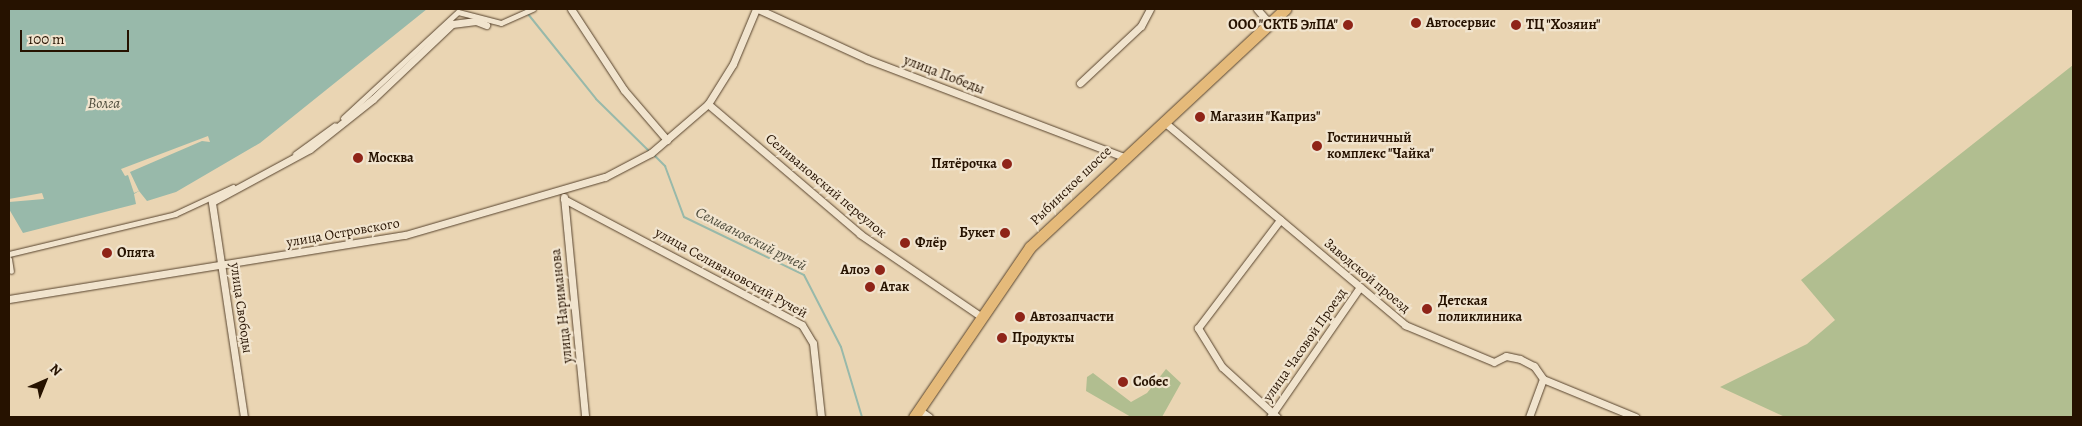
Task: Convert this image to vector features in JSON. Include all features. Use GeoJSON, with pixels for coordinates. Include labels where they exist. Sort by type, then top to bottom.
{"type":"FeatureCollection","features":[{"type":"Feature","properties":{"kind":"main road","name":"Рыбинское шоссе"},"geometry":{"type":"LineString","coordinates":[[916,414],[980,316],[1030,247],[1124,157],[1285,9]]}},
{"type":"Feature","properties":{"kind":"street"},"geometry":{"type":"LineString","coordinates":[[9,254],[192,207],[286,160],[329,129],[458,12],[500,23],[533,9]]}},
{"type":"Feature","properties":{"kind":"street"},"geometry":{"type":"LineString","coordinates":[[571,9],[624,90],[667,140]]}},
{"type":"Feature","properties":{"kind":"street","name":"улица Островского"},"geometry":{"type":"LineString","coordinates":[[9,299],[405,235],[563,195],[623,168],[667,140],[708,104],[733,64],[757,9]]}},
{"type":"Feature","properties":{"kind":"street","name":"улица Победы"},"geometry":{"type":"LineString","coordinates":[[757,9],[867,59],[1124,157]]}},
{"type":"Feature","properties":{"kind":"street"},"geometry":{"type":"LineString","coordinates":[[1080,83],[1140,26],[1150,9]]}},
{"type":"Feature","properties":{"kind":"street"},"geometry":{"type":"LineString","coordinates":[[1257,9],[1269,23]]}},
{"type":"Feature","properties":{"kind":"street","name":"улица Свободы"},"geometry":{"type":"LineString","coordinates":[[244,417],[212,202],[310,149],[373,99],[452,24],[476,21],[486,25]]}},
{"type":"Feature","properties":{"kind":"street","name":"Селивановский переулок"},"geometry":{"type":"LineString","coordinates":[[708,104],[860,234],[980,316]]}},
{"type":"Feature","properties":{"kind":"street","name":"Заводской проезд"},"geometry":{"type":"LineString","coordinates":[[1163,121],[1411,328],[1494,362],[1506,356],[1520,358],[1534,366],[1542,379],[1634,417]]}},
{"type":"Feature","properties":{"kind":"street","name":"улица Нариманова"},"geometry":{"type":"LineString","coordinates":[[563,195],[586,417]]}},
{"type":"Feature","properties":{"kind":"street","name":"улица Селивановский Ручей"},"geometry":{"type":"LineString","coordinates":[[563,195],[802,325],[813,343],[822,417]]}},
{"type":"Feature","properties":{"kind":"street"},"geometry":{"type":"LineString","coordinates":[[1273,416],[1222,367],[1198,328],[1280,220]]}},
{"type":"Feature","properties":{"kind":"street"},"geometry":{"type":"LineString","coordinates":[[9,259],[12,271]]}},
{"type":"Feature","properties":{"kind":"street","name":"улица Часовой Проезд"},"geometry":{"type":"LineString","coordinates":[[1273,416],[1360,287]]}},
{"type":"Feature","properties":{"kind":"street"},"geometry":{"type":"LineString","coordinates":[[1529,417],[1542,379]]}},
{"type":"Feature","properties":{"kind":"street"},"geometry":{"type":"LineString","coordinates":[[916,414],[929,417]]}},
{"type":"Feature","properties":{"kind":"green space"},"geometry":{"type":"Polygon","coordinates":[[[2073,65],[2073,417],[1785,417],[1720,387],[1807,344],[1835,320],[1801,280],[2073,65]]]}},
{"type":"Feature","properties":{"kind":"green space"},"geometry":{"type":"Polygon","coordinates":[[[1166,369],[1181,383],[1162,417],[1131,417],[1086,391],[1087,377],[1093,373],[1131,402],[1147,393],[1166,369]]]}},
{"type":"Feature","properties":{"kind":"water","name":"Волга"},"geometry":{"type":"Polygon","coordinates":[[[9,9],[427,9],[260,143],[176,192],[147,201],[139,191],[134,194],[136,204],[23,233],[9,209],[9,9]]]}},
{"type":"Feature","properties":{"kind":"pier"},"geometry":{"type":"Polygon","coordinates":[[[208,136],[210,142],[202,141],[130,172],[139,191],[134,193],[128,175],[125,176],[121,169],[208,136]]]}},
{"type":"Feature","properties":{"kind":"pier"},"geometry":{"type":"Polygon","coordinates":[[[42,193],[44,199],[9,202],[9,199],[42,193]]]}},
{"type":"Feature","properties":{"kind":"waterway","name":"Селивановский ручей"},"geometry":{"type":"LineString","coordinates":[[524,9],[596,99],[650,152]]}},
{"type":"Feature","properties":{"kind":"waterway","name":"Селивановский ручей"},"geometry":{"type":"LineString","coordinates":[[654,155],[665,166],[684,217],[804,275],[841,347],[862,417]]}},
{"type":"Feature","properties":{"kind":"place","name":"Автосервис"},"geometry":{"type":"Point","coordinates":[1416,23]}},
{"type":"Feature","properties":{"kind":"place","name":"ООО \"СКТБ ЭлПА\""},"geometry":{"type":"Point","coordinates":[1348,25]}},
{"type":"Feature","properties":{"kind":"place","name":"ТЦ \"Хозяин\""},"geometry":{"type":"Point","coordinates":[1516,25]}},
{"type":"Feature","properties":{"kind":"place","name":"Магазин \"Каприз\""},"geometry":{"type":"Point","coordinates":[1200,117]}},
{"type":"Feature","properties":{"kind":"place","name":"Гостиничный комплекс \"Чайка\""},"geometry":{"type":"Point","coordinates":[1317,146]}},
{"type":"Feature","properties":{"kind":"place","name":"Москва"},"geometry":{"type":"Point","coordinates":[358,158]}},
{"type":"Feature","properties":{"kind":"place","name":"Пятёрочка"},"geometry":{"type":"Point","coordinates":[1007,164]}},
{"type":"Feature","properties":{"kind":"place","name":"Букет"},"geometry":{"type":"Point","coordinates":[1005,233]}},
{"type":"Feature","properties":{"kind":"place","name":"Флёр"},"geometry":{"type":"Point","coordinates":[905,243]}},
{"type":"Feature","properties":{"kind":"place","name":"Опята"},"geometry":{"type":"Point","coordinates":[107,253]}},
{"type":"Feature","properties":{"kind":"place","name":"Алоэ"},"geometry":{"type":"Point","coordinates":[880,270]}},
{"type":"Feature","properties":{"kind":"place","name":"Атак"},"geometry":{"type":"Point","coordinates":[870,287]}},
{"type":"Feature","properties":{"kind":"place","name":"Детская поликлиника"},"geometry":{"type":"Point","coordinates":[1427,309]}},
{"type":"Feature","properties":{"kind":"place","name":"Автозапчасти"},"geometry":{"type":"Point","coordinates":[1020,317]}},
{"type":"Feature","properties":{"kind":"place","name":"Продукты"},"geometry":{"type":"Point","coordinates":[1002,338]}},
{"type":"Feature","properties":{"kind":"place","name":"Собес"},"geometry":{"type":"Point","coordinates":[1123,382]}}]}
